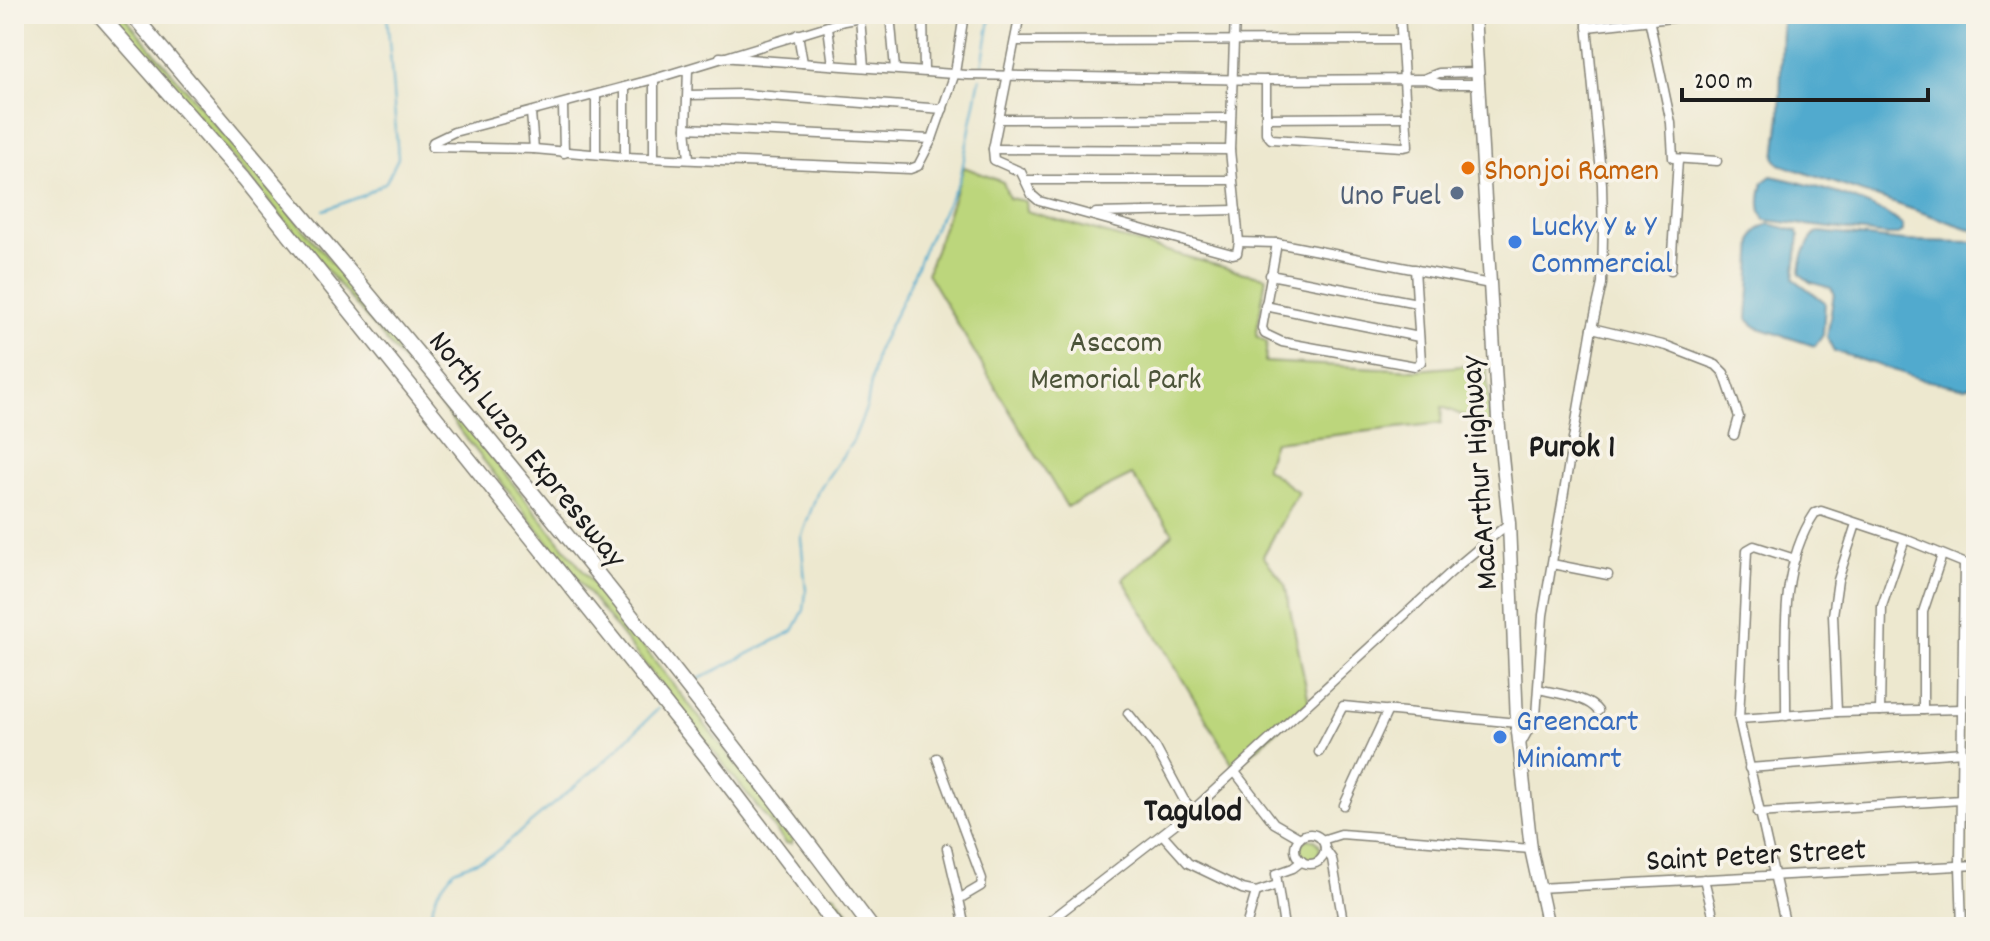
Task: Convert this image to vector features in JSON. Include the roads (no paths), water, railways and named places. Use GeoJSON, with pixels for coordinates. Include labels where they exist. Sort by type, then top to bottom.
{"type":"FeatureCollection","features":[{"type":"Feature","properties":{"kind":"highway","name":"North Luzon Expressway"},"geometry":{"type":"LineString","coordinates":[[99,14],[253,189],[694,739],[837,927]]}},
{"type":"Feature","properties":{"kind":"highway","name":"North Luzon Expressway"},"geometry":{"type":"LineString","coordinates":[[132,14],[268,174],[612,593],[871,927]]}},
{"type":"Feature","properties":{"kind":"highway","name":"MacArthur Highway"},"geometry":{"type":"LineString","coordinates":[[1474,14],[1498,418],[1509,523],[1517,723],[1531,849],[1548,927]]}},
{"type":"Feature","properties":{"kind":"street"},"geometry":{"type":"LineString","coordinates":[[883,14],[798,34],[563,105],[454,132],[433,142],[432,147],[534,149],[564,153],[596,152],[625,157],[910,169],[918,166],[943,109],[955,73],[964,14]]}},
{"type":"Feature","properties":{"kind":"street"},"geometry":{"type":"LineString","coordinates":[[890,14],[895,69]]}},
{"type":"Feature","properties":{"kind":"street"},"geometry":{"type":"LineString","coordinates":[[923,14],[924,71]]}},
{"type":"Feature","properties":{"kind":"street"},"geometry":{"type":"LineString","coordinates":[[1020,14],[1006,76],[993,149],[994,160],[1017,169],[1039,201],[1227,254],[1237,253],[1239,242],[1230,150],[1235,14]]}},
{"type":"Feature","properties":{"kind":"street"},"geometry":{"type":"LineString","coordinates":[[1266,80],[1266,133],[1271,139],[1408,146],[1400,14]]}},
{"type":"Feature","properties":{"kind":"street"},"geometry":{"type":"LineString","coordinates":[[1519,745],[1528,735],[1536,716],[1543,615],[1602,284],[1602,184],[1586,14]]}},
{"type":"Feature","properties":{"kind":"street"},"geometry":{"type":"LineString","coordinates":[[1587,27],[1648,17],[1709,14]]}},
{"type":"Feature","properties":{"kind":"street"},"geometry":{"type":"LineString","coordinates":[[1648,17],[1671,123],[1672,154],[1678,159],[1717,161]]}},
{"type":"Feature","properties":{"kind":"street"},"geometry":{"type":"LineString","coordinates":[[860,18],[864,67]]}},
{"type":"Feature","properties":{"kind":"street"},"geometry":{"type":"LineString","coordinates":[[828,27],[833,65]]}},
{"type":"Feature","properties":{"kind":"street"},"geometry":{"type":"LineString","coordinates":[[798,34],[803,63]]}},
{"type":"Feature","properties":{"kind":"street"},"geometry":{"type":"LineString","coordinates":[[1015,41],[1402,40]]}},
{"type":"Feature","properties":{"kind":"street"},"geometry":{"type":"LineString","coordinates":[[720,57],[990,76],[1426,79],[1439,73],[1478,78]]}},
{"type":"Feature","properties":{"kind":"street"},"geometry":{"type":"LineString","coordinates":[[688,69],[686,128],[689,158]]}},
{"type":"Feature","properties":{"kind":"street"},"geometry":{"type":"LineString","coordinates":[[654,79],[654,157]]}},
{"type":"Feature","properties":{"kind":"street"},"geometry":{"type":"LineString","coordinates":[[625,87],[625,157]]}},
{"type":"Feature","properties":{"kind":"street"},"geometry":{"type":"LineString","coordinates":[[689,95],[743,94],[943,109]]}},
{"type":"Feature","properties":{"kind":"street"},"geometry":{"type":"LineString","coordinates":[[596,95],[596,152]]}},
{"type":"Feature","properties":{"kind":"street"},"geometry":{"type":"LineString","coordinates":[[563,105],[564,153]]}},
{"type":"Feature","properties":{"kind":"street"},"geometry":{"type":"LineString","coordinates":[[531,113],[534,149]]}},
{"type":"Feature","properties":{"kind":"street"},"geometry":{"type":"LineString","coordinates":[[1266,118],[1406,117]]}},
{"type":"Feature","properties":{"kind":"street"},"geometry":{"type":"LineString","coordinates":[[1000,119],[1230,118]]}},
{"type":"Feature","properties":{"kind":"street"},"geometry":{"type":"LineString","coordinates":[[686,128],[932,139]]}},
{"type":"Feature","properties":{"kind":"street"},"geometry":{"type":"LineString","coordinates":[[993,149],[1230,150]]}},
{"type":"Feature","properties":{"kind":"street"},"geometry":{"type":"LineString","coordinates":[[1671,270],[1678,159]]}},
{"type":"Feature","properties":{"kind":"street"},"geometry":{"type":"LineString","coordinates":[[1026,180],[1232,180]]}},
{"type":"Feature","properties":{"kind":"street"},"geometry":{"type":"LineString","coordinates":[[1090,213],[1236,210]]}},
{"type":"Feature","properties":{"kind":"street"},"geometry":{"type":"LineString","coordinates":[[1239,242],[1277,243],[1490,284]]}},
{"type":"Feature","properties":{"kind":"street"},"geometry":{"type":"LineString","coordinates":[[1277,243],[1262,331],[1282,342],[1415,366],[1421,362],[1415,269]]}},
{"type":"Feature","properties":{"kind":"street"},"geometry":{"type":"LineString","coordinates":[[1270,275],[1417,303]]}},
{"type":"Feature","properties":{"kind":"street"},"geometry":{"type":"LineString","coordinates":[[1265,306],[1419,337]]}},
{"type":"Feature","properties":{"kind":"street"},"geometry":{"type":"LineString","coordinates":[[1592,328],[1667,346],[1716,365],[1724,373],[1739,417],[1734,435]]}},
{"type":"Feature","properties":{"kind":"street"},"geometry":{"type":"LineString","coordinates":[[1786,716],[1788,587],[1795,559],[1815,513],[1821,511],[1905,539],[1976,568]]}},
{"type":"Feature","properties":{"kind":"street"},"geometry":{"type":"LineString","coordinates":[[1042,927],[1193,810],[1460,564],[1509,523]]}},
{"type":"Feature","properties":{"kind":"street"},"geometry":{"type":"LineString","coordinates":[[1837,712],[1833,615],[1838,580],[1856,524]]}},
{"type":"Feature","properties":{"kind":"street"},"geometry":{"type":"LineString","coordinates":[[1880,711],[1882,606],[1905,539]]}},
{"type":"Feature","properties":{"kind":"street"},"geometry":{"type":"LineString","coordinates":[[1786,927],[1739,719],[1742,622],[1749,547],[1795,559]]}},
{"type":"Feature","properties":{"kind":"street"},"geometry":{"type":"LineString","coordinates":[[1923,710],[1923,612],[1942,555]]}},
{"type":"Feature","properties":{"kind":"street"},"geometry":{"type":"LineString","coordinates":[[1552,564],[1608,575]]}},
{"type":"Feature","properties":{"kind":"street"},"geometry":{"type":"LineString","coordinates":[[1962,927],[1964,564]]}},
{"type":"Feature","properties":{"kind":"street"},"geometry":{"type":"LineString","coordinates":[[1539,689],[1584,700],[1596,706],[1598,711]]}},
{"type":"Feature","properties":{"kind":"street"},"geometry":{"type":"LineString","coordinates":[[1319,752],[1343,706],[1517,723]]}},
{"type":"Feature","properties":{"kind":"street"},"geometry":{"type":"LineString","coordinates":[[1739,719],[1837,712],[1963,709]]}},
{"type":"Feature","properties":{"kind":"street"},"geometry":{"type":"LineString","coordinates":[[1344,805],[1388,710]]}},
{"type":"Feature","properties":{"kind":"street"},"geometry":{"type":"LineString","coordinates":[[1128,713],[1156,748],[1184,800],[1193,810]]}},
{"type":"Feature","properties":{"kind":"street"},"geometry":{"type":"LineString","coordinates":[[1749,768],[1963,752]]}},
{"type":"Feature","properties":{"kind":"street"},"geometry":{"type":"LineString","coordinates":[[937,758],[982,879],[981,886],[959,899]]}},
{"type":"Feature","properties":{"kind":"street"},"geometry":{"type":"LineString","coordinates":[[1235,772],[1274,823],[1300,838]]}},
{"type":"Feature","properties":{"kind":"street"},"geometry":{"type":"LineString","coordinates":[[1758,813],[1961,800]]}},
{"type":"Feature","properties":{"kind":"street"},"geometry":{"type":"LineString","coordinates":[[1300,838],[1309,834],[1324,844],[1332,859],[1343,924],[1307,927]]}},
{"type":"Feature","properties":{"kind":"street"},"geometry":{"type":"LineString","coordinates":[[1300,838],[1296,853],[1302,861],[1310,863],[1319,861],[1324,844],[1341,834],[1531,849]]}},
{"type":"Feature","properties":{"kind":"street"},"geometry":{"type":"LineString","coordinates":[[1163,835],[1188,863],[1242,889],[1256,892],[1277,885]]}},
{"type":"Feature","properties":{"kind":"street"},"geometry":{"type":"LineString","coordinates":[[947,848],[965,927]]}},
{"type":"Feature","properties":{"kind":"street"},"geometry":{"type":"LineString","coordinates":[[1284,927],[1277,872],[1293,868],[1302,861]]}},
{"type":"Feature","properties":{"kind":"street","name":"Saint Peter Street"},"geometry":{"type":"LineString","coordinates":[[1538,888],[1976,865]]}},
{"type":"Feature","properties":{"kind":"street"},"geometry":{"type":"LineString","coordinates":[[1704,879],[1716,927]]}},
{"type":"Feature","properties":{"kind":"street"},"geometry":{"type":"LineString","coordinates":[[1246,927],[1256,892]]}},
{"type":"Feature","properties":{"kind":"water"},"geometry":{"type":"Polygon","coordinates":[[[1785,14],[1976,14],[1976,231],[1779,164],[1775,158],[1780,116],[1782,19],[1785,14]]]}},
{"type":"Feature","properties":{"kind":"water"},"geometry":{"type":"Polygon","coordinates":[[[1771,176],[1860,201],[1892,217],[1903,226],[1903,231],[1899,235],[1888,235],[1765,220],[1760,197],[1763,182],[1771,176]]]}},
{"type":"Feature","properties":{"kind":"water"},"geometry":{"type":"Polygon","coordinates":[[[1770,224],[1797,231],[1794,279],[1825,302],[1823,335],[1815,346],[1756,327],[1748,319],[1753,240],[1759,229],[1770,224]]]}},
{"type":"Feature","properties":{"kind":"water"},"geometry":{"type":"Polygon","coordinates":[[[1820,232],[1905,241],[1976,242],[1974,383],[1966,388],[1924,380],[1834,351],[1827,338],[1834,293],[1831,288],[1810,282],[1800,274],[1805,250],[1811,239],[1820,232]]]}},
{"type":"Feature","properties":{"kind":"waterway"},"geometry":{"type":"LineString","coordinates":[[324,210],[362,196],[386,182],[398,158],[387,14]]}},
{"type":"Feature","properties":{"kind":"waterway"},"geometry":{"type":"LineString","coordinates":[[981,72],[991,14]]}},
{"type":"Feature","properties":{"kind":"waterway"},"geometry":{"type":"LineString","coordinates":[[695,681],[793,631],[804,610],[806,591],[801,538],[818,491],[853,441],[867,406],[876,353],[960,179],[980,78]]}},
{"type":"Feature","properties":{"kind":"waterway"},"geometry":{"type":"LineString","coordinates":[[425,927],[438,891],[454,870],[492,855],[606,760],[659,708]]}},
{"type":"Feature","properties":{"kind":"place","name":"Shonjoi Ramen"},"geometry":{"type":"Point","coordinates":[1468,168]}},
{"type":"Feature","properties":{"kind":"place","name":"Uno Fuel"},"geometry":{"type":"Point","coordinates":[1457,193]}},
{"type":"Feature","properties":{"kind":"place","name":"Lucky Y & Y Commercial"},"geometry":{"type":"Point","coordinates":[1515,242]}},
{"type":"Feature","properties":{"kind":"place","name":"Greencart Miniamrt"},"geometry":{"type":"Point","coordinates":[1500,737]}},
{"type":"Feature","properties":{"kind":"district","name":"Purok 1"},"geometry":{"type":"Point","coordinates":[1572,444]}},
{"type":"Feature","properties":{"kind":"district","name":"Tagulod"},"geometry":{"type":"Point","coordinates":[1193,808]}},
{"type":"Feature","properties":{"kind":"park label","name":"Asccom Memorial Park"},"geometry":{"type":"Point","coordinates":[1116,358]}}]}
